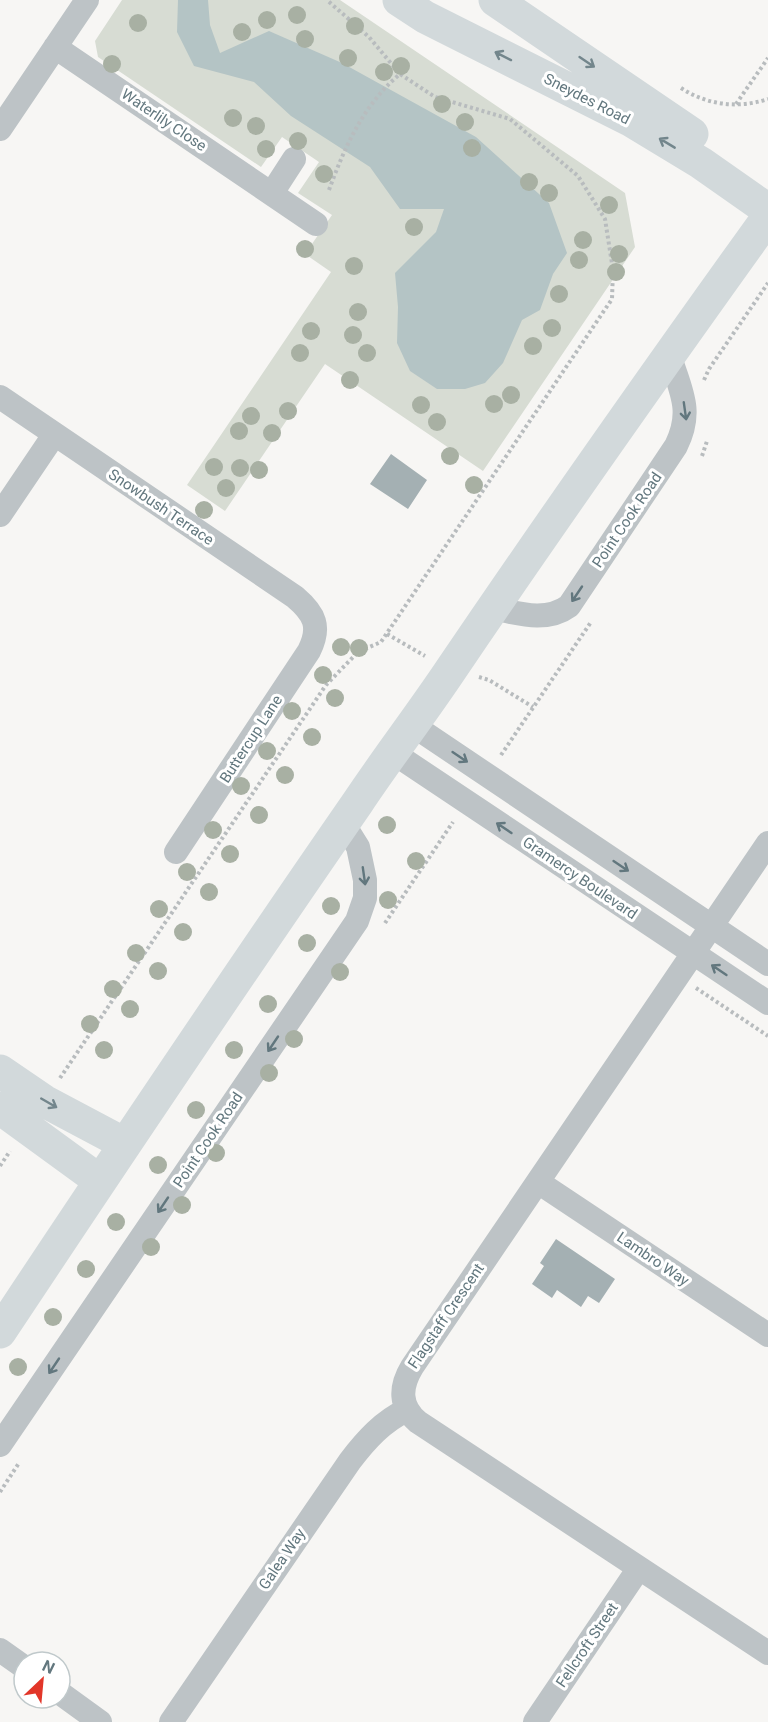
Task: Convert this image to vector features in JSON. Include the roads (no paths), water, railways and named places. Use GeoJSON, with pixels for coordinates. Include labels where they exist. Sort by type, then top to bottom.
{"type":"FeatureCollection","features":[{"type":"Feature","properties":{"kind":"main road","name":"Sneydes Road"},"geometry":{"type":"LineString","coordinates":[[399,0],[425,17],[630,120],[701,163],[768,210]]}},
{"type":"Feature","properties":{"kind":"main road","name":"Sneydes Road"},"geometry":{"type":"LineString","coordinates":[[495,0],[768,186]]}},
{"type":"Feature","properties":{"kind":"main road"},"geometry":{"type":"LineString","coordinates":[[0,1332],[411,724],[669,354],[768,217]]}},
{"type":"Feature","properties":{"kind":"main road"},"geometry":{"type":"LineString","coordinates":[[0,1071],[36,1114],[100,1181]]}},
{"type":"Feature","properties":{"kind":"main road"},"geometry":{"type":"LineString","coordinates":[[0,1108],[36,1114],[125,1144]]}},
{"type":"Feature","properties":{"kind":"street"},"geometry":{"type":"LineString","coordinates":[[0,129],[87,0]]}},
{"type":"Feature","properties":{"kind":"street","name":"Waterlily Close"},"geometry":{"type":"LineString","coordinates":[[55,47],[316,224]]}},
{"type":"Feature","properties":{"kind":"street"},"geometry":{"type":"LineString","coordinates":[[272,194],[294,159]]}},
{"type":"Feature","properties":{"kind":"street","name":"Point Cook Road"},"geometry":{"type":"LineString","coordinates":[[491,608],[548,616],[561,612],[569,606],[683,433],[686,422],[685,407],[669,354]]}},
{"type":"Feature","properties":{"kind":"street","name":"Snowbush Terrace"},"geometry":{"type":"LineString","coordinates":[[0,397],[295,597],[305,605],[315,622]]}},
{"type":"Feature","properties":{"kind":"street"},"geometry":{"type":"LineString","coordinates":[[0,515],[54,435]]}},
{"type":"Feature","properties":{"kind":"street","name":"Buttercup Lane"},"geometry":{"type":"LineString","coordinates":[[176,852],[309,651],[314,640],[315,622]]}},
{"type":"Feature","properties":{"kind":"street"},"geometry":{"type":"LineString","coordinates":[[411,724],[768,964]]}},
{"type":"Feature","properties":{"kind":"street","name":"Gramercy Boulevard"},"geometry":{"type":"LineString","coordinates":[[392,752],[768,1003]]}},
{"type":"Feature","properties":{"kind":"street","name":"Point Cook Road"},"geometry":{"type":"LineString","coordinates":[[0,1445],[357,921],[365,898],[365,880],[358,847],[343,823]]}},
{"type":"Feature","properties":{"kind":"street","name":"Flagstaff Crescent"},"geometry":{"type":"LineString","coordinates":[[407,1410],[402,1397],[405,1379],[768,843]]}},
{"type":"Feature","properties":{"kind":"street","name":"Lambro Way"},"geometry":{"type":"LineString","coordinates":[[538,1182],[768,1335]]}},
{"type":"Feature","properties":{"kind":"street"},"geometry":{"type":"LineString","coordinates":[[407,1410],[418,1422],[768,1653]]}},
{"type":"Feature","properties":{"kind":"street","name":"Galea Way"},"geometry":{"type":"LineString","coordinates":[[171,1722],[350,1461],[378,1429],[395,1415],[407,1410]]}},
{"type":"Feature","properties":{"kind":"street","name":"Fellcroft Street"},"geometry":{"type":"LineString","coordinates":[[536,1722],[639,1568]]}},
{"type":"Feature","properties":{"kind":"street"},"geometry":{"type":"LineString","coordinates":[[72,1702],[100,1722]]}}]}
